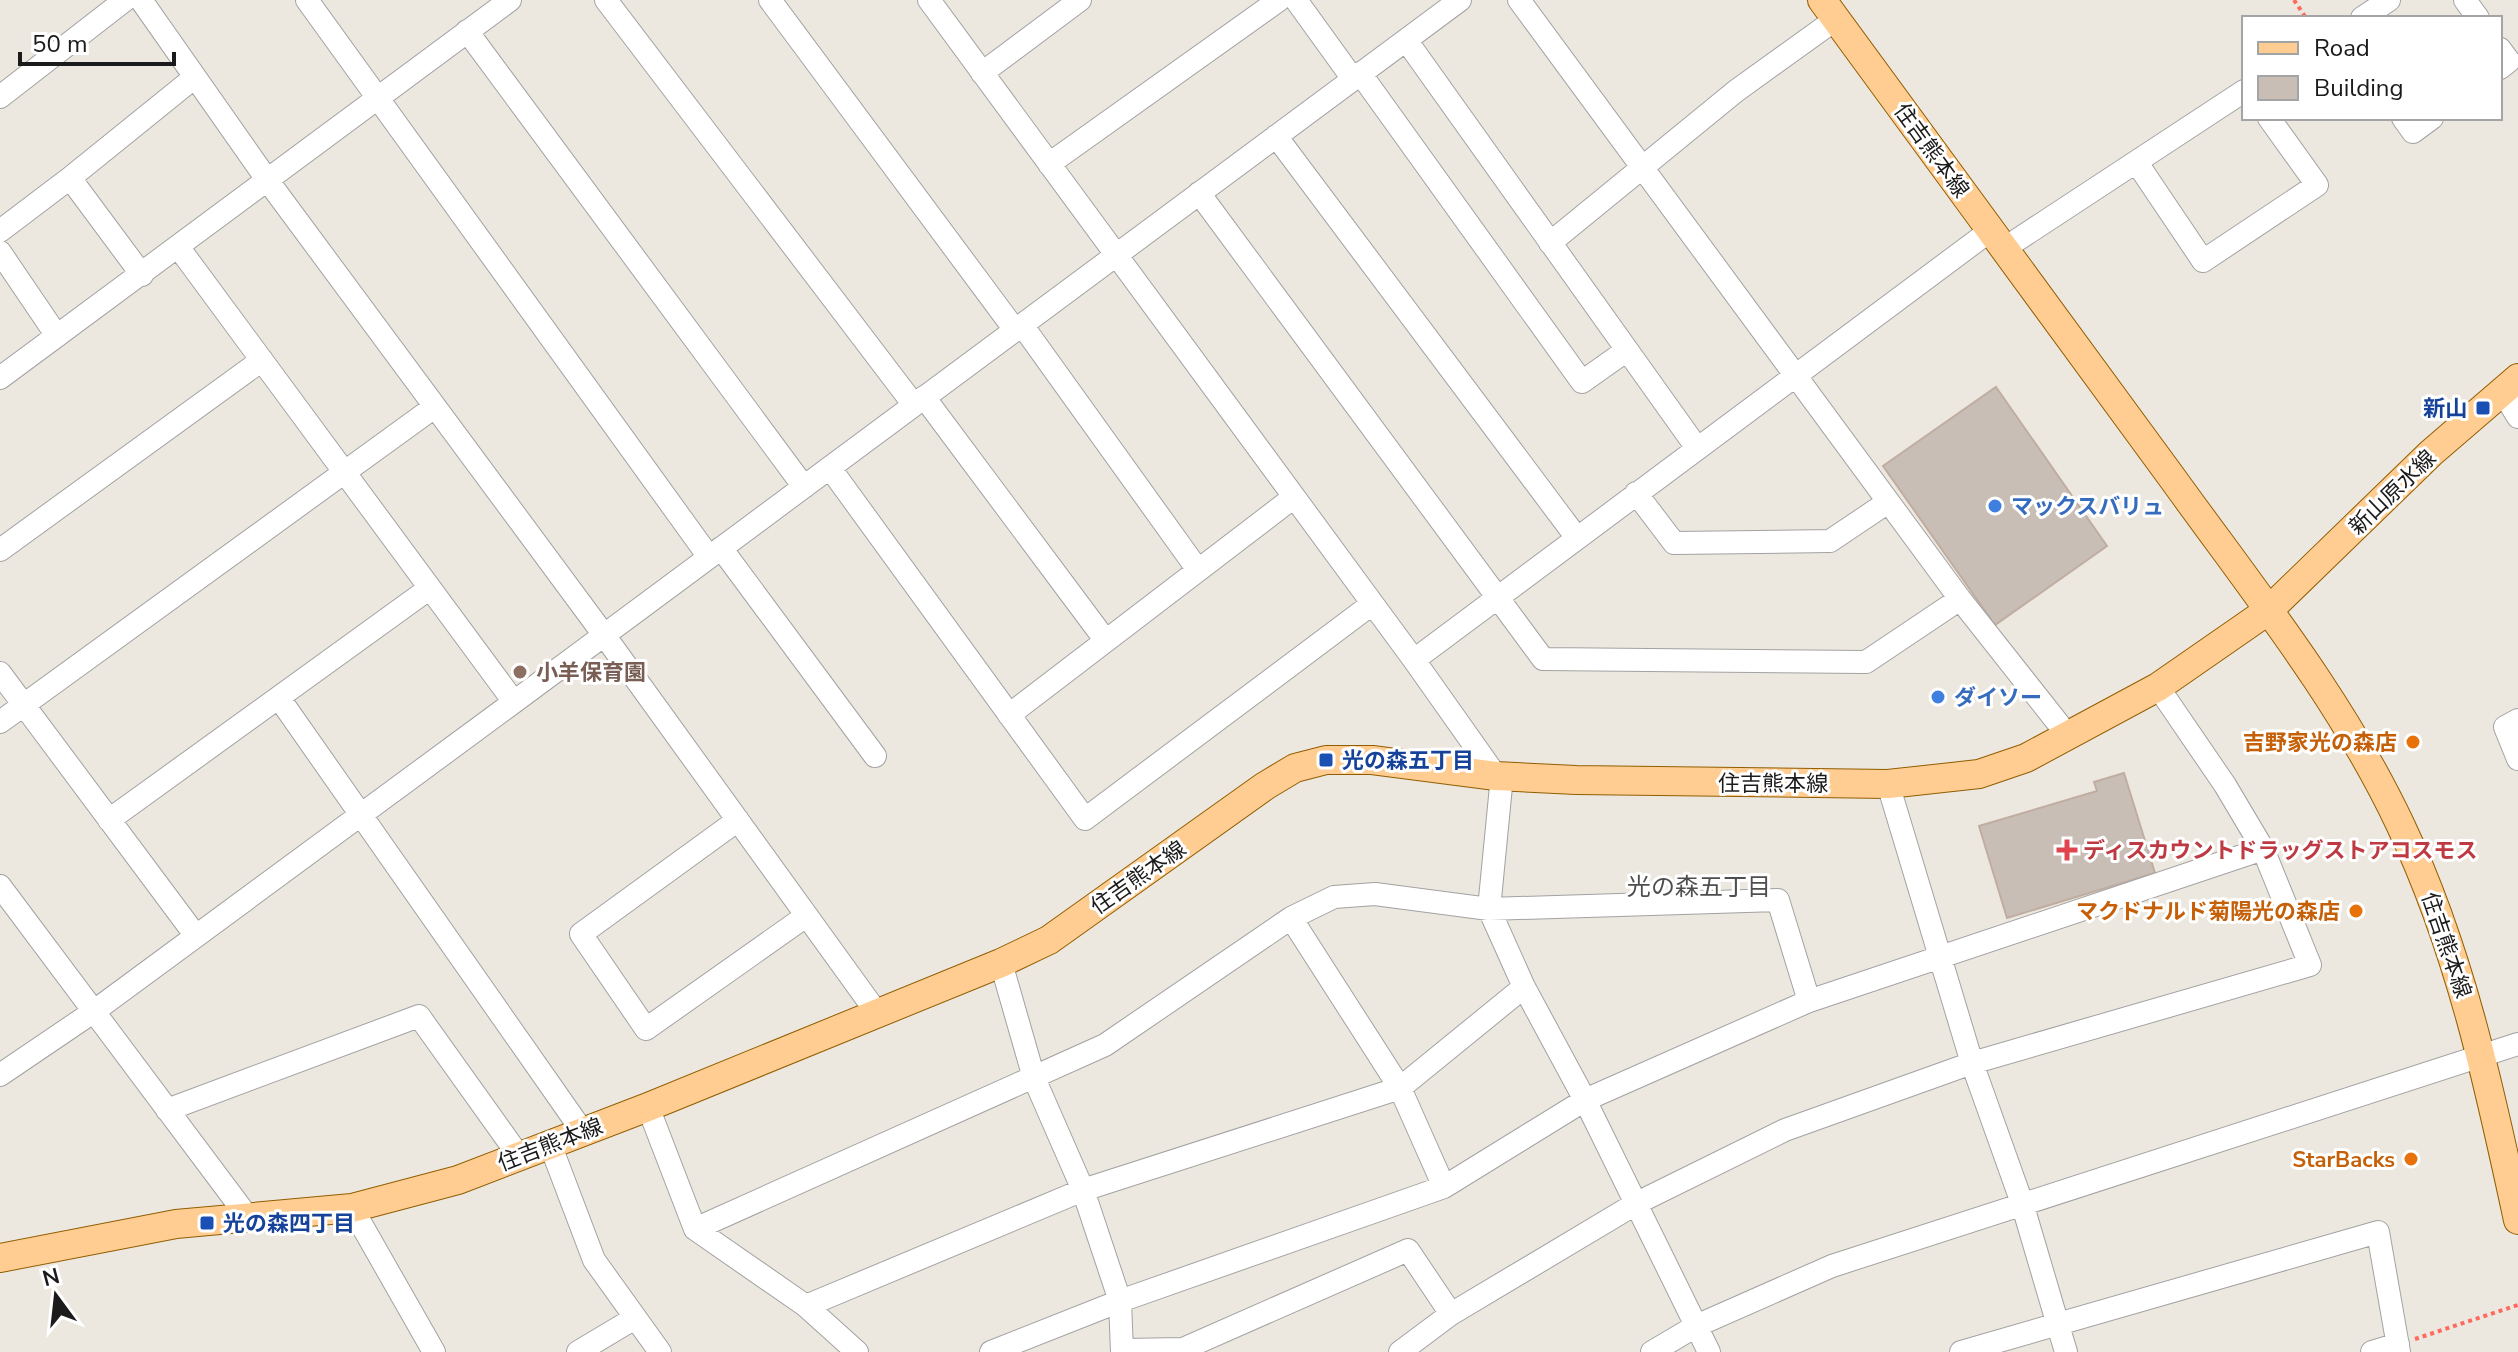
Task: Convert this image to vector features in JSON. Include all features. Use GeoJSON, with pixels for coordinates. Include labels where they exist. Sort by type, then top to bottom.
{"type":"FeatureCollection","features":[{"type":"Feature","properties":{"kind":"main road","name":"住吉熊本線"},"geometry":{"type":"LineString","coordinates":[[1829,10],[2269,610],[2361,749],[2399,822],[2432,896],[2482,1056],[2518,1220]]}},
{"type":"Feature","properties":{"kind":"main road","name":"新山原水線"},"geometry":{"type":"LineString","coordinates":[[2269,610],[2431,453],[2510,384]]}},
{"type":"Feature","properties":{"kind":"main road","name":"住吉熊本線"},"geometry":{"type":"LineString","coordinates":[[0,1258],[176,1224],[250,1220],[352,1208],[458,1180],[648,1107],[1001,963],[1049,940],[1295,768],[1326,760],[1372,760],[1499,776],[1576,780],[1888,784],[1979,774],[2026,758],[2158,687],[2269,610]]}},
{"type":"Feature","properties":{"kind":"street"},"geometry":{"type":"LineString","coordinates":[[0,97],[125,0]]}},
{"type":"Feature","properties":{"kind":"street"},"geometry":{"type":"LineString","coordinates":[[141,0],[268,181],[433,408],[604,635],[877,1013]]}},
{"type":"Feature","properties":{"kind":"street"},"geometry":{"type":"LineString","coordinates":[[307,0],[715,553],[875,756]]}},
{"type":"Feature","properties":{"kind":"street"},"geometry":{"type":"LineString","coordinates":[[0,378],[510,0]]}},
{"type":"Feature","properties":{"kind":"street"},"geometry":{"type":"LineString","coordinates":[[606,0],[1106,641]]}},
{"type":"Feature","properties":{"kind":"street"},"geometry":{"type":"LineString","coordinates":[[770,0],[1198,570]]}},
{"type":"Feature","properties":{"kind":"street"},"geometry":{"type":"LineString","coordinates":[[929,0],[1499,776],[1489,909],[1524,987],[1585,1100],[1709,1352]]}},
{"type":"Feature","properties":{"kind":"street"},"geometry":{"type":"LineString","coordinates":[[982,73],[1080,0]]}},
{"type":"Feature","properties":{"kind":"street"},"geometry":{"type":"LineString","coordinates":[[1049,164],[1279,0]]}},
{"type":"Feature","properties":{"kind":"street"},"geometry":{"type":"LineString","coordinates":[[1296,0],[1357,76],[1582,382],[1627,350]]}},
{"type":"Feature","properties":{"kind":"street"},"geometry":{"type":"LineString","coordinates":[[0,1075],[93,1012],[1460,0]]}},
{"type":"Feature","properties":{"kind":"street"},"geometry":{"type":"LineString","coordinates":[[1519,0],[1960,599],[2069,737]]}},
{"type":"Feature","properties":{"kind":"street"},"geometry":{"type":"LineString","coordinates":[[2365,16],[2389,0]]}},
{"type":"Feature","properties":{"kind":"street"},"geometry":{"type":"LineString","coordinates":[[1550,243],[1641,166],[1789,51],[1829,10]]}},
{"type":"Feature","properties":{"kind":"street"},"geometry":{"type":"LineString","coordinates":[[467,31],[804,487]]}},
{"type":"Feature","properties":{"kind":"street"},"geometry":{"type":"LineString","coordinates":[[1406,40],[1697,448]]}},
{"type":"Feature","properties":{"kind":"street"},"geometry":{"type":"LineString","coordinates":[[2502,52],[2509,61],[2502,66]]}},
{"type":"Feature","properties":{"kind":"street"},"geometry":{"type":"LineString","coordinates":[[0,231],[195,77]]}},
{"type":"Feature","properties":{"kind":"street"},"geometry":{"type":"LineString","coordinates":[[1414,660],[1796,374],[1998,239],[2137,163],[2242,92]]}},
{"type":"Feature","properties":{"kind":"street"},"geometry":{"type":"LineString","coordinates":[[2137,163],[2203,261],[2317,185],[2270,120]]}},
{"type":"Feature","properties":{"kind":"street"},"geometry":{"type":"LineString","coordinates":[[2404,120],[2413,132],[2429,120]]}},
{"type":"Feature","properties":{"kind":"street"},"geometry":{"type":"LineString","coordinates":[[1276,136],[1577,538]]}},
{"type":"Feature","properties":{"kind":"street"},"geometry":{"type":"LineString","coordinates":[[70,178],[142,275]]}},
{"type":"Feature","properties":{"kind":"street"},"geometry":{"type":"LineString","coordinates":[[1199,193],[1543,659],[1866,662],[1960,599]]}},
{"type":"Feature","properties":{"kind":"street"},"geometry":{"type":"LineString","coordinates":[[179,248],[514,702]]}},
{"type":"Feature","properties":{"kind":"street"},"geometry":{"type":"LineString","coordinates":[[0,252],[57,336]]}},
{"type":"Feature","properties":{"kind":"street"},"geometry":{"type":"LineString","coordinates":[[0,550],[262,360]]}},
{"type":"Feature","properties":{"kind":"street"},"geometry":{"type":"LineString","coordinates":[[2510,384],[2518,417]]}},
{"type":"Feature","properties":{"kind":"street"},"geometry":{"type":"LineString","coordinates":[[0,722],[433,408]]}},
{"type":"Feature","properties":{"kind":"street"},"geometry":{"type":"LineString","coordinates":[[830,468],[1085,819],[1372,604]]}},
{"type":"Feature","properties":{"kind":"street"},"geometry":{"type":"LineString","coordinates":[[1636,493],[1674,543],[1830,541],[1888,502]]}},
{"type":"Feature","properties":{"kind":"street"},"geometry":{"type":"LineString","coordinates":[[1009,715],[1294,497]]}},
{"type":"Feature","properties":{"kind":"street"},"geometry":{"type":"LineString","coordinates":[[109,820],[430,588]]}},
{"type":"Feature","properties":{"kind":"street"},"geometry":{"type":"LineString","coordinates":[[0,673],[196,936]]}},
{"type":"Feature","properties":{"kind":"street"},"geometry":{"type":"LineString","coordinates":[[1400,1352],[1451,1314],[1637,1203],[1785,1130],[1972,1063],[2310,965],[2263,849],[2225,785],[2158,687]]}},
{"type":"Feature","properties":{"kind":"street"},"geometry":{"type":"LineString","coordinates":[[279,698],[583,1132]]}},
{"type":"Feature","properties":{"kind":"street"},"geometry":{"type":"LineString","coordinates":[[2518,720],[2505,727],[2518,759]]}},
{"type":"Feature","properties":{"kind":"street"},"geometry":{"type":"LineString","coordinates":[[1888,784],[1972,1063],[2022,1203],[2066,1352]]}},
{"type":"Feature","properties":{"kind":"street"},"geometry":{"type":"LineString","coordinates":[[738,820],[581,934],[646,1029],[806,916]]}},
{"type":"Feature","properties":{"kind":"street"},"geometry":{"type":"LineString","coordinates":[[991,1352],[1120,1301],[1444,1187],[1585,1100],[1809,1001],[2263,849]]}},
{"type":"Feature","properties":{"kind":"street"},"geometry":{"type":"LineString","coordinates":[[0,886],[250,1220]]}},
{"type":"Feature","properties":{"kind":"street"},"geometry":{"type":"LineString","coordinates":[[695,1229],[1105,1045],[1291,918],[1334,897],[1375,894],[1489,909],[1778,900],[1809,1001]]}},
{"type":"Feature","properties":{"kind":"street"},"geometry":{"type":"LineString","coordinates":[[1291,918],[1400,1088],[1444,1187]]}},
{"type":"Feature","properties":{"kind":"street"},"geometry":{"type":"LineString","coordinates":[[1001,963],[1034,1078],[1083,1190],[1120,1301],[1122,1351],[1183,1349],[1408,1250],[1451,1314]]}},
{"type":"Feature","properties":{"kind":"street"},"geometry":{"type":"LineString","coordinates":[[806,1306],[1083,1190],[1400,1088],[1524,987]]}},
{"type":"Feature","properties":{"kind":"street"},"geometry":{"type":"LineString","coordinates":[[167,1110],[419,1016],[519,1156]]}},
{"type":"Feature","properties":{"kind":"street"},"geometry":{"type":"LineString","coordinates":[[1652,1352],[1696,1326],[1832,1266],[2518,1044]]}},
{"type":"Feature","properties":{"kind":"street"},"geometry":{"type":"LineString","coordinates":[[648,1107],[695,1229],[806,1306],[857,1352]]}},
{"type":"Feature","properties":{"kind":"street"},"geometry":{"type":"LineString","coordinates":[[550,1144],[594,1260],[660,1352]]}},
{"type":"Feature","properties":{"kind":"street"},"geometry":{"type":"LineString","coordinates":[[352,1208],[434,1352]]}},
{"type":"Feature","properties":{"kind":"street"},"geometry":{"type":"LineString","coordinates":[[1961,1352],[2378,1232],[2399,1348],[2372,1352]]}},
{"type":"Feature","properties":{"kind":"street"},"geometry":{"type":"LineString","coordinates":[[578,1352],[635,1318]]}},
{"type":"Feature","properties":{"kind":"path"},"geometry":{"type":"LineString","coordinates":[[2399,1348],[2518,1305]]}},
{"type":"Feature","properties":{"kind":"building","name":"マックスバリュ"},"geometry":{"type":"Polygon","coordinates":[[[1996,387],[2107,546],[1995,625],[1883,466],[1996,387]]]}},
{"type":"Feature","properties":{"kind":"building","name":"ディスカウントドラッグストアコスモス"},"geometry":{"type":"Polygon","coordinates":[[[2124,773],[2155,873],[2007,918],[1979,826],[2097,791],[2094,782],[2124,773]]]}},
{"type":"Feature","properties":{"kind":"place","name":"新山"},"geometry":{"type":"Point","coordinates":[2483,408]}},
{"type":"Feature","properties":{"kind":"place","name":"マックスバリュ"},"geometry":{"type":"Point","coordinates":[1995,506]}},
{"type":"Feature","properties":{"kind":"place","name":"小羊保育園"},"geometry":{"type":"Point","coordinates":[520,672]}},
{"type":"Feature","properties":{"kind":"place","name":"ダイソー"},"geometry":{"type":"Point","coordinates":[1938,697]}},
{"type":"Feature","properties":{"kind":"place","name":"吉野家光の森店"},"geometry":{"type":"Point","coordinates":[2413,742]}},
{"type":"Feature","properties":{"kind":"place","name":"光の森五丁目"},"geometry":{"type":"Point","coordinates":[1326,760]}},
{"type":"Feature","properties":{"kind":"place","name":"ディスカウントドラッグストアコスモス"},"geometry":{"type":"Point","coordinates":[2067,850]}},
{"type":"Feature","properties":{"kind":"place","name":"マクドナルド菊陽光の森店"},"geometry":{"type":"Point","coordinates":[2356,911]}},
{"type":"Feature","properties":{"kind":"place","name":"StarBacks"},"geometry":{"type":"Point","coordinates":[2411,1159]}},
{"type":"Feature","properties":{"kind":"place","name":"光の森四丁目"},"geometry":{"type":"Point","coordinates":[207,1223]}},
{"type":"Feature","properties":{"kind":"district","name":"光の森五丁目"},"geometry":{"type":"Point","coordinates":[1699,887]}}]}
